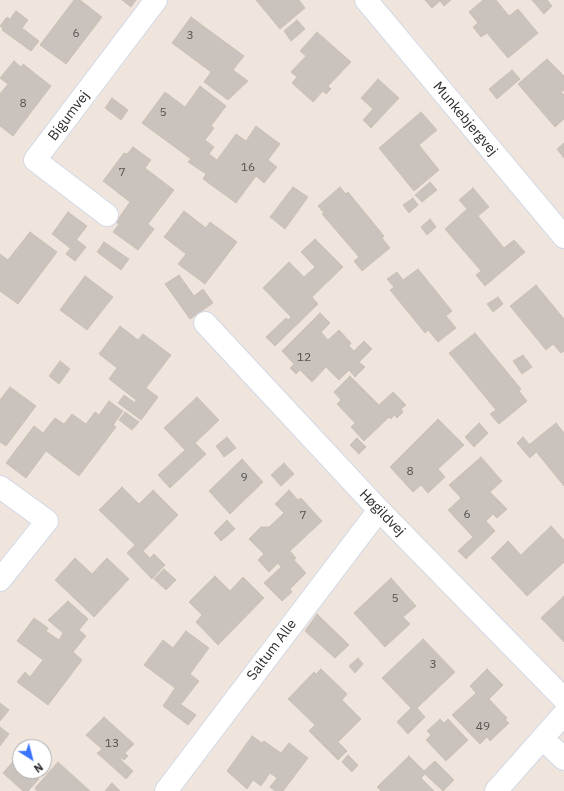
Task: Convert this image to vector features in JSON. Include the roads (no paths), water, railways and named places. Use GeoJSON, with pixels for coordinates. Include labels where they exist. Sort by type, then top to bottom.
{"type":"FeatureCollection","features":[{"type":"Feature","properties":{"kind":"street","name":"Bigumvej"},"geometry":{"type":"LineString","coordinates":[[107,215],[35,160],[156,0]]}},
{"type":"Feature","properties":{"kind":"street","name":"Munkebjergvej"},"geometry":{"type":"LineString","coordinates":[[366,0],[564,237]]}},
{"type":"Feature","properties":{"kind":"street","name":"Høgildvej"},"geometry":{"type":"LineString","coordinates":[[205,323],[379,510],[564,699]]}},
{"type":"Feature","properties":{"kind":"street"},"geometry":{"type":"LineString","coordinates":[[0,487],[47,521],[0,580]]}},
{"type":"Feature","properties":{"kind":"street","name":"Saltum Alle"},"geometry":{"type":"LineString","coordinates":[[166,791],[379,510]]}},
{"type":"Feature","properties":{"kind":"street"},"geometry":{"type":"LineString","coordinates":[[496,791],[564,714]]}},
{"type":"Feature","properties":{"kind":"street"},"geometry":{"type":"LineString","coordinates":[[543,739],[564,759]]}}]}
